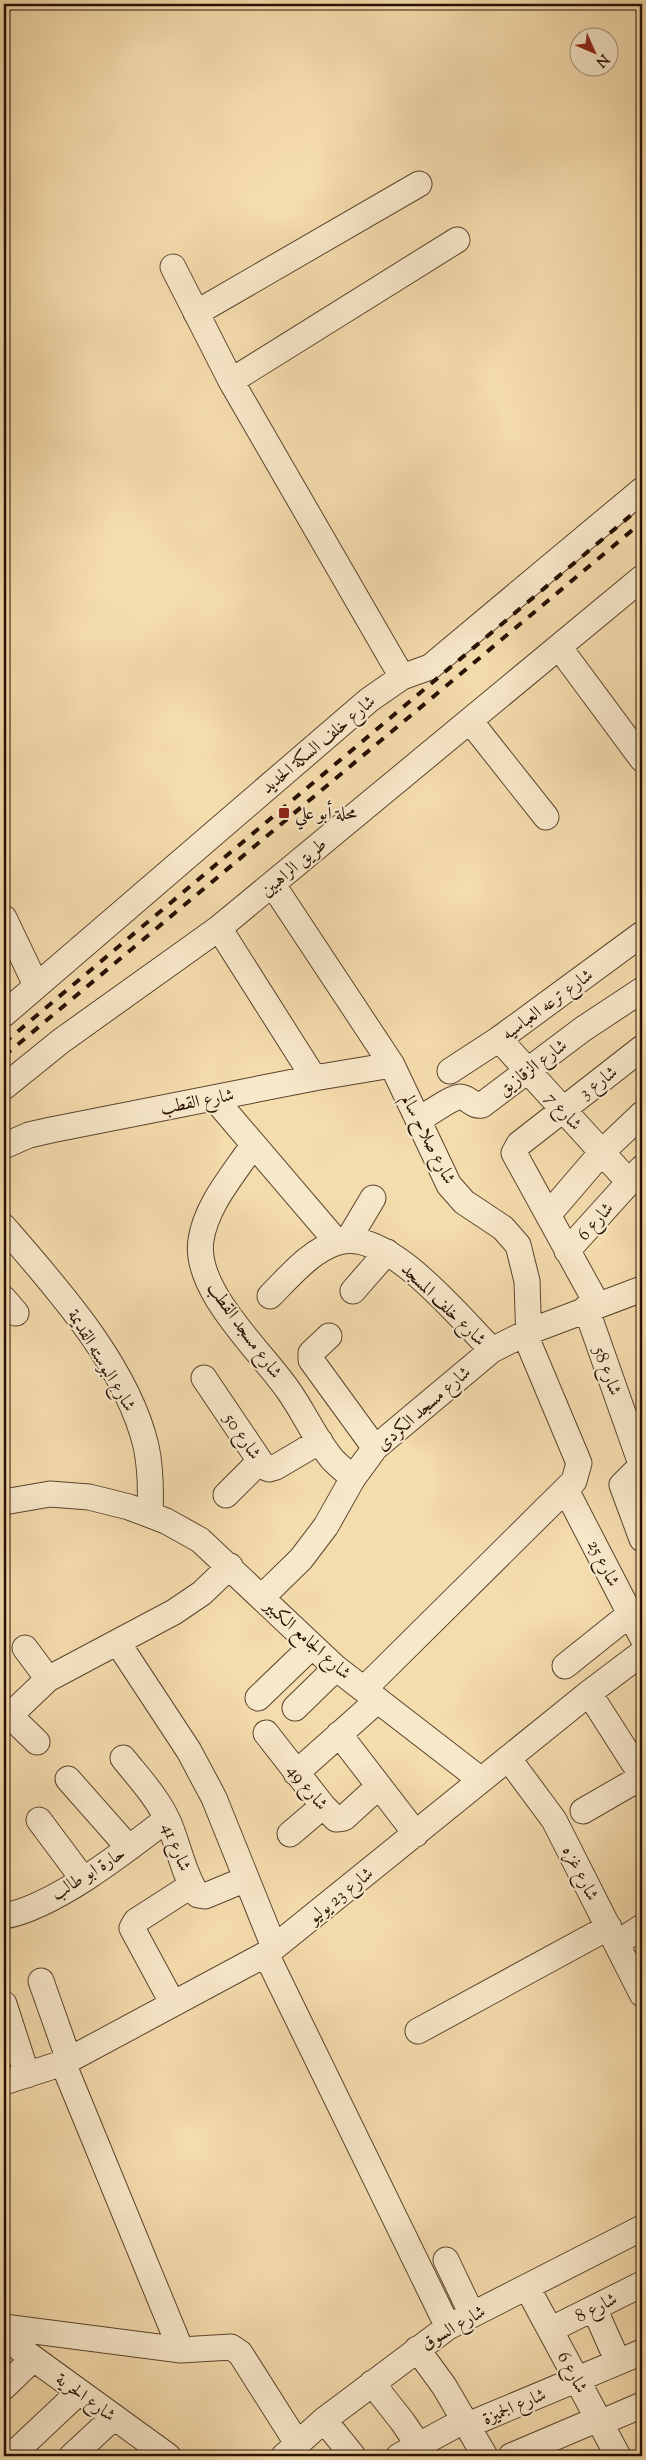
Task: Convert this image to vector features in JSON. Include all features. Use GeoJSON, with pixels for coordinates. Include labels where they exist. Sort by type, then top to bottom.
{"type":"FeatureCollection","features":[{"type":"Feature","properties":{"kind":"street"},"geometry":{"type":"LineString","coordinates":[[196,313],[418,184]]}},
{"type":"Feature","properties":{"kind":"street"},"geometry":{"type":"LineString","coordinates":[[231,381],[456,240]]}},
{"type":"Feature","properties":{"kind":"street"},"geometry":{"type":"LineString","coordinates":[[173,267],[231,381],[402,677]]}},
{"type":"Feature","properties":{"kind":"street","name":"شارع خلف السكة الحديد"},"geometry":{"type":"LineString","coordinates":[[4,1014],[369,700],[402,677],[430,667],[642,490]]}},
{"type":"Feature","properties":{"kind":"street","name":"طريق الراهبين"},"geometry":{"type":"LineString","coordinates":[[4,1086],[61,1040],[220,928],[642,578]]}},
{"type":"Feature","properties":{"kind":"street"},"geometry":{"type":"LineString","coordinates":[[559,647],[642,759]]}},
{"type":"Feature","properties":{"kind":"street"},"geometry":{"type":"LineString","coordinates":[[470,721],[546,817]]}},
{"type":"Feature","properties":{"kind":"street","name":"شارع صلاح سالم"},"geometry":{"type":"LineString","coordinates":[[273,885],[392,1065],[450,1185],[464,1202],[502,1228],[518,1245],[527,1281],[529,1344],[579,1463],[570,1485]]}},
{"type":"Feature","properties":{"kind":"street"},"geometry":{"type":"LineString","coordinates":[[4,918],[36,985]]}},
{"type":"Feature","properties":{"kind":"street"},"geometry":{"type":"LineString","coordinates":[[220,928],[314,1078]]}},
{"type":"Feature","properties":{"kind":"street","name":"شارع ترعه العباسيه"},"geometry":{"type":"LineString","coordinates":[[450,1071],[499,1039],[641,938]]}},
{"type":"Feature","properties":{"kind":"street","name":"شارع الزقازيق"},"geometry":{"type":"LineString","coordinates":[[418,1120],[458,1097],[466,1098],[474,1105],[482,1105],[583,1029],[642,990]]}},
{"type":"Feature","properties":{"kind":"street","name":"شارع 7"},"geometry":{"type":"LineString","coordinates":[[499,1039],[602,1152],[636,1175]]}},
{"type":"Feature","properties":{"kind":"street","name":"شارع 3"},"geometry":{"type":"LineString","coordinates":[[548,1215],[516,1159],[514,1152],[519,1144],[642,1048]]}},
{"type":"Feature","properties":{"kind":"street","name":"شارع القطب"},"geometry":{"type":"LineString","coordinates":[[4,1146],[28,1135],[51,1130],[314,1078],[392,1065]]}},
{"type":"Feature","properties":{"kind":"street"},"geometry":{"type":"LineString","coordinates":[[214,1098],[253,1145],[342,1241]]}},
{"type":"Feature","properties":{"kind":"street"},"geometry":{"type":"LineString","coordinates":[[592,1306],[548,1215],[602,1152],[642,1114]]}},
{"type":"Feature","properties":{"kind":"street","name":"شارع مسجد القطب"},"geometry":{"type":"LineString","coordinates":[[253,1145],[209,1212],[201,1240],[201,1266],[214,1292],[258,1355],[287,1389],[333,1460],[353,1478]]}},
{"type":"Feature","properties":{"kind":"street","name":"شارع 6"},"geometry":{"type":"LineString","coordinates":[[567,1251],[636,1175]]}},
{"type":"Feature","properties":{"kind":"street"},"geometry":{"type":"LineString","coordinates":[[270,1296],[323,1249],[342,1241],[373,1198]]}},
{"type":"Feature","properties":{"kind":"street","name":"شارع البوسته القديمة"},"geometry":{"type":"LineString","coordinates":[[4,1227],[12,1254],[60,1291],[92,1336],[135,1414],[146,1446],[151,1480],[140,1511]]}},
{"type":"Feature","properties":{"kind":"street","name":"شارع خلف المسجد"},"geometry":{"type":"LineString","coordinates":[[342,1241],[365,1243],[387,1252],[420,1277],[492,1350]]}},
{"type":"Feature","properties":{"kind":"street"},"geometry":{"type":"LineString","coordinates":[[353,1291],[387,1252]]}},
{"type":"Feature","properties":{"kind":"street","name":"شارع مسجد الكردى"},"geometry":{"type":"LineString","coordinates":[[262,1597],[301,1559],[326,1526],[353,1478],[376,1448],[492,1350],[528,1332],[592,1306],[641,1294]]}},
{"type":"Feature","properties":{"kind":"street","name":"شارع 58"},"geometry":{"type":"LineString","coordinates":[[592,1306],[640,1461],[640,1467],[622,1485],[642,1540]]}},
{"type":"Feature","properties":{"kind":"street"},"geometry":{"type":"LineString","coordinates":[[329,1336],[311,1353],[311,1360],[376,1448]]}},
{"type":"Feature","properties":{"kind":"street","name":"شارع 50"},"geometry":{"type":"LineString","coordinates":[[204,1378],[259,1462],[269,1469],[276,1467],[320,1441]]}},
{"type":"Feature","properties":{"kind":"street"},"geometry":{"type":"LineString","coordinates":[[226,1495],[259,1462]]}},
{"type":"Feature","properties":{"kind":"street"},"geometry":{"type":"LineString","coordinates":[[296,1773],[339,1734],[371,1694],[570,1485]]}},
{"type":"Feature","properties":{"kind":"street","name":"شارع 25"},"geometry":{"type":"LineString","coordinates":[[570,1485],[642,1637]]}},
{"type":"Feature","properties":{"kind":"street","name":"شارع الجامع الكبير"},"geometry":{"type":"LineString","coordinates":[[4,1502],[50,1494],[89,1497],[140,1511],[166,1521],[200,1540],[230,1566],[336,1668],[481,1780]]}},
{"type":"Feature","properties":{"kind":"street"},"geometry":{"type":"LineString","coordinates":[[37,1742],[6,1716],[48,1679],[174,1612],[202,1593],[230,1566]]}},
{"type":"Feature","properties":{"kind":"street"},"geometry":{"type":"LineString","coordinates":[[565,1666],[630,1614]]}},
{"type":"Feature","properties":{"kind":"street"},"geometry":{"type":"LineString","coordinates":[[118,1643],[202,1775],[214,1798],[246,1879],[270,1951],[448,2327]]}},
{"type":"Feature","properties":{"kind":"street"},"geometry":{"type":"LineString","coordinates":[[258,1698],[312,1646]]}},
{"type":"Feature","properties":{"kind":"street"},"geometry":{"type":"LineString","coordinates":[[25,1648],[48,1679]]}},
{"type":"Feature","properties":{"kind":"street","name":"شارع 23 يوليو"},"geometry":{"type":"LineString","coordinates":[[4,2082],[66,2061],[270,1951],[589,1692],[642,1653]]}},
{"type":"Feature","properties":{"kind":"street"},"geometry":{"type":"LineString","coordinates":[[295,1708],[336,1668]]}},
{"type":"Feature","properties":{"kind":"street"},"geometry":{"type":"LineString","coordinates":[[584,1811],[642,1777],[589,1692]]}},
{"type":"Feature","properties":{"kind":"street","name":"شارع 49"},"geometry":{"type":"LineString","coordinates":[[266,1734],[332,1816],[341,1820],[379,1786]]}},
{"type":"Feature","properties":{"kind":"street"},"geometry":{"type":"LineString","coordinates":[[339,1734],[416,1834]]}},
{"type":"Feature","properties":{"kind":"street","name":"شارع 41"},"geometry":{"type":"LineString","coordinates":[[123,1758],[155,1798],[167,1819],[192,1885],[201,1897],[246,1879]]}},
{"type":"Feature","properties":{"kind":"street","name":"شارع غزه"},"geometry":{"type":"LineString","coordinates":[[508,1758],[554,1820],[642,1994]]}},
{"type":"Feature","properties":{"kind":"street"},"geometry":{"type":"LineString","coordinates":[[68,1779],[129,1848]]}},
{"type":"Feature","properties":{"kind":"street"},"geometry":{"type":"LineString","coordinates":[[290,1834],[323,1806]]}},
{"type":"Feature","properties":{"kind":"street","name":"حارة ابو طالب"},"geometry":{"type":"LineString","coordinates":[[4,1916],[38,1904],[83,1879],[129,1848],[167,1819]]}},
{"type":"Feature","properties":{"kind":"street"},"geometry":{"type":"LineString","coordinates":[[39,1820],[83,1879]]}},
{"type":"Feature","properties":{"kind":"street"},"geometry":{"type":"LineString","coordinates":[[173,2004],[132,1928],[136,1921],[192,1885]]}},
{"type":"Feature","properties":{"kind":"street"},"geometry":{"type":"LineString","coordinates":[[418,2030],[613,1935],[642,1927]]}},
{"type":"Feature","properties":{"kind":"street"},"geometry":{"type":"LineString","coordinates":[[41,1981],[66,2061],[181,2350]]}},
{"type":"Feature","properties":{"kind":"street"},"geometry":{"type":"LineString","coordinates":[[4,2004],[27,2075]]}},
{"type":"Feature","properties":{"kind":"street","name":"شارع السوق"},"geometry":{"type":"LineString","coordinates":[[291,2449],[324,2420],[417,2348],[448,2327],[642,2228]]}},
{"type":"Feature","properties":{"kind":"street"},"geometry":{"type":"LineString","coordinates":[[434,2299],[464,2297],[446,2260]]}},
{"type":"Feature","properties":{"kind":"street","name":"شارع 8"},"geometry":{"type":"LineString","coordinates":[[550,2330],[642,2284]]}},
{"type":"Feature","properties":{"kind":"street","name":"شارع 6"},"geometry":{"type":"LineString","coordinates":[[527,2287],[618,2456]]}},
{"type":"Feature","properties":{"kind":"street"},"geometry":{"type":"LineString","coordinates":[[594,2308],[618,2362]]}},
{"type":"Feature","properties":{"kind":"street"},"geometry":{"type":"LineString","coordinates":[[4,2327],[181,2350],[220,2346],[231,2347],[240,2353],[291,2449]]}},
{"type":"Feature","properties":{"kind":"street","name":"شارع الحرية"},"geometry":{"type":"LineString","coordinates":[[4,2337],[114,2417],[152,2452]]}},
{"type":"Feature","properties":{"kind":"street"},"geometry":{"type":"LineString","coordinates":[[417,2348],[467,2423],[485,2456]]}},
{"type":"Feature","properties":{"kind":"street","name":"شارع الجميزة"},"geometry":{"type":"LineString","coordinates":[[414,2453],[467,2423],[642,2352]]}},
{"type":"Feature","properties":{"kind":"street"},"geometry":{"type":"LineString","coordinates":[[4,2387],[33,2359]]}},
{"type":"Feature","properties":{"kind":"street"},"geometry":{"type":"LineString","coordinates":[[372,2383],[414,2453]]}},
{"type":"Feature","properties":{"kind":"street"},"geometry":{"type":"LineString","coordinates":[[11,2456],[79,2392]]}},
{"type":"Feature","properties":{"kind":"street"},"geometry":{"type":"LineString","coordinates":[[521,2454],[642,2405]]}},
{"type":"Feature","properties":{"kind":"street"},"geometry":{"type":"LineString","coordinates":[[72,2456],[114,2417]]}},
{"type":"Feature","properties":{"kind":"street"},"geometry":{"type":"LineString","coordinates":[[324,2420],[353,2456]]}},
{"type":"Feature","properties":{"kind":"railway"},"geometry":{"type":"LineString","coordinates":[[4,1043],[642,506]]}},
{"type":"Feature","properties":{"kind":"railway"},"geometry":{"type":"LineString","coordinates":[[4,1056],[642,522]]}},
{"type":"Feature","properties":{"kind":"place","name":"محلة أبو علي"},"geometry":{"type":"Point","coordinates":[284,813]}}]}
